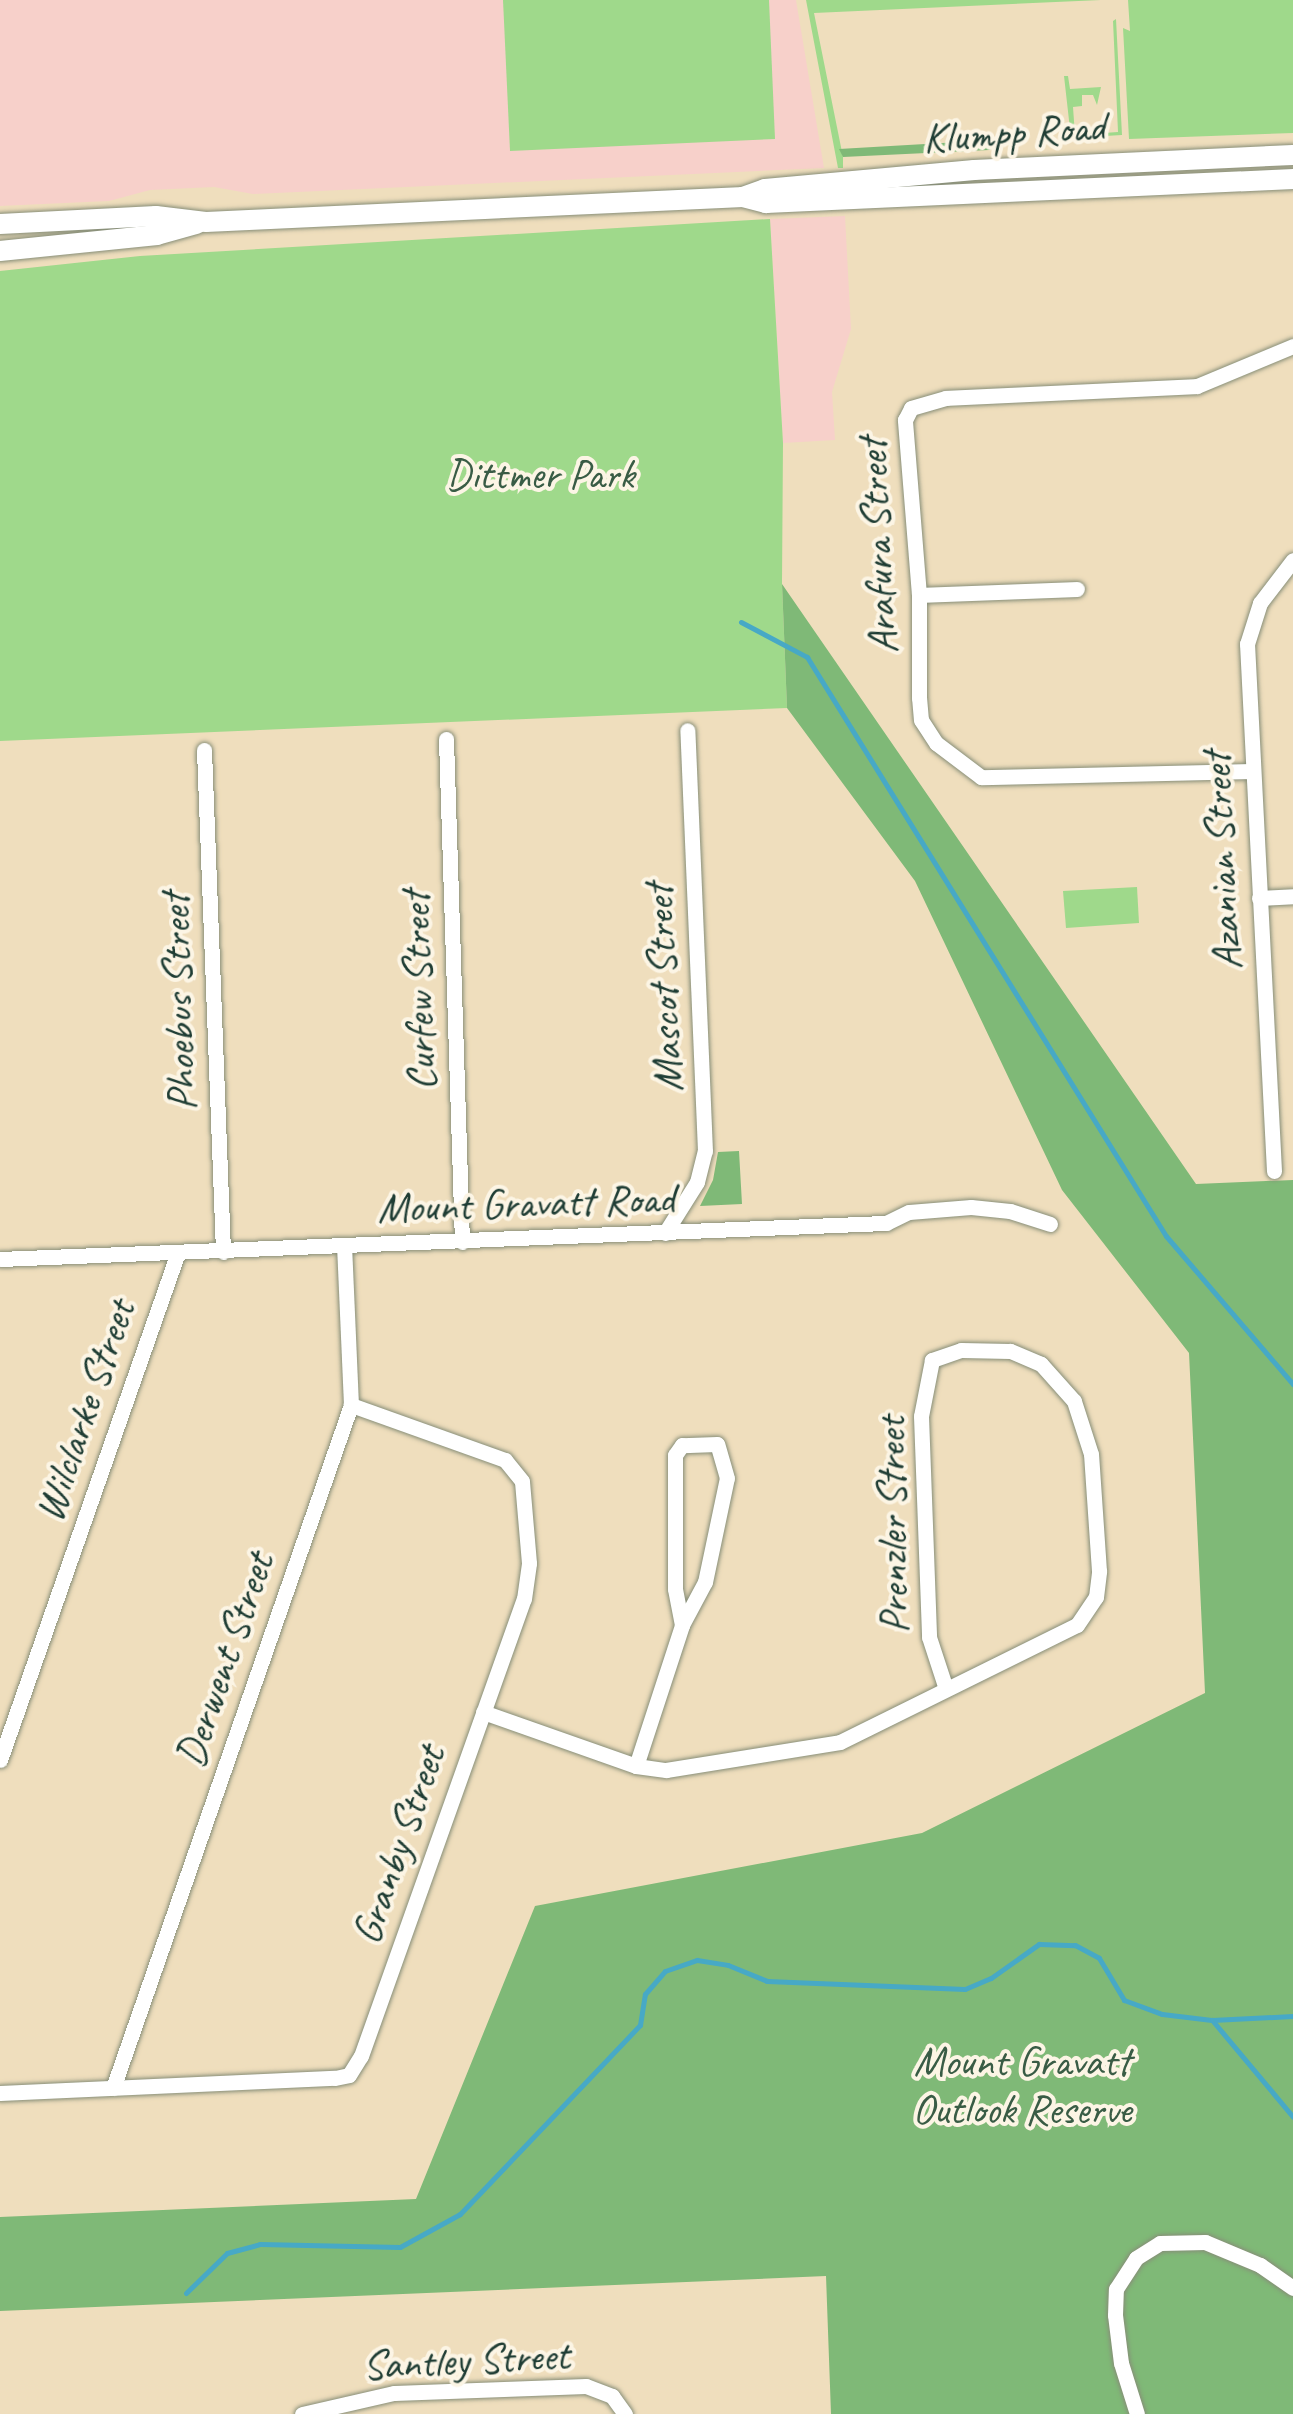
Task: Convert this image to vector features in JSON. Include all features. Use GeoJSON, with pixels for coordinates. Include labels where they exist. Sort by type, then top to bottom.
{"type":"FeatureCollection","features":[{"type":"Feature","properties":{"kind":"main road","name":"Klumpp Road"},"geometry":{"type":"LineString","coordinates":[[0,224],[156,216],[206,222],[743,196],[766,189],[974,170],[1293,156]]}},
{"type":"Feature","properties":{"kind":"main road","name":"Klumpp Road"},"geometry":{"type":"LineString","coordinates":[[743,196],[766,203],[1293,179]]}},
{"type":"Feature","properties":{"kind":"main road","name":"Klumpp Road"},"geometry":{"type":"LineString","coordinates":[[0,251],[157,235],[206,222]]}},
{"type":"Feature","properties":{"kind":"street","name":"Arafura Street"},"geometry":{"type":"LineString","coordinates":[[1252,771],[981,776],[955,761],[921,720],[918,595],[905,420],[911,408],[946,398],[1197,386],[1293,346]]}},
{"type":"Feature","properties":{"kind":"street","name":"Azanian Street"},"geometry":{"type":"LineString","coordinates":[[1274,1171],[1246,644],[1260,603],[1293,560]]}},
{"type":"Feature","properties":{"kind":"street"},"geometry":{"type":"LineString","coordinates":[[918,595],[1078,589]]}},
{"type":"Feature","properties":{"kind":"street","name":"Mascot Street"},"geometry":{"type":"LineString","coordinates":[[665,1233],[697,1182],[705,1151],[687,730]]}},
{"type":"Feature","properties":{"kind":"street","name":"Curfew Street"},"geometry":{"type":"LineString","coordinates":[[446,738],[462,1242]]}},
{"type":"Feature","properties":{"kind":"street","name":"Phoebus Street"},"geometry":{"type":"LineString","coordinates":[[204,750],[223,1252]]}},
{"type":"Feature","properties":{"kind":"street"},"geometry":{"type":"LineString","coordinates":[[1259,898],[1293,896]]}},
{"type":"Feature","properties":{"kind":"street","name":"Mount Gravatt Road"},"geometry":{"type":"LineString","coordinates":[[0,1260],[886,1224],[910,1212],[971,1207],[1010,1211],[1050,1224]]}},
{"type":"Feature","properties":{"kind":"street","name":"Derwent Street"},"geometry":{"type":"LineString","coordinates":[[113,2088],[351,1404],[344,1247]]}},
{"type":"Feature","properties":{"kind":"street","name":"Wilclarke Street"},"geometry":{"type":"LineString","coordinates":[[0,1760],[177,1255]]}},
{"type":"Feature","properties":{"kind":"street","name":"Prenzler Street"},"geometry":{"type":"LineString","coordinates":[[483,1712],[636,1766],[666,1770],[840,1742],[1077,1624],[1096,1597],[1091,1454],[1074,1401],[1040,1364],[1010,1351],[961,1350],[932,1360],[921,1416],[929,1636],[946,1686]]}},
{"type":"Feature","properties":{"kind":"street","name":"Granby Street"},"geometry":{"type":"LineString","coordinates":[[0,2093],[350,2075],[362,2056],[524,1600],[529,1562],[522,1482],[505,1460],[351,1404]]}},
{"type":"Feature","properties":{"kind":"street"},"geometry":{"type":"LineString","coordinates":[[636,1766],[682,1626],[705,1582],[727,1478],[717,1444],[682,1445],[676,1455],[675,1589],[682,1626]]}},
{"type":"Feature","properties":{"kind":"street"},"geometry":{"type":"LineString","coordinates":[[1136,2414],[1121,2363],[1115,2315],[1116,2290],[1136,2258],[1160,2242],[1204,2242],[1260,2265],[1293,2288]]}},
{"type":"Feature","properties":{"kind":"street","name":"Santley Street"},"geometry":{"type":"LineString","coordinates":[[302,2414],[381,2395],[586,2386],[612,2396],[625,2414]]}},
{"type":"Feature","properties":{"kind":"shaded area"},"geometry":{"type":"Polygon","coordinates":[[[0,0],[796,0],[824,168],[253,194],[214,187],[150,190],[109,201],[0,206],[0,0]]]}},
{"type":"Feature","properties":{"kind":"shaded area"},"geometry":{"type":"Polygon","coordinates":[[[845,216],[851,329],[832,392],[835,440],[783,443],[770,219],[845,216]]]}},
{"type":"Feature","properties":{"kind":"green space"},"geometry":{"type":"Polygon","coordinates":[[[503,0],[769,0],[775,139],[510,151],[503,0]]]}},
{"type":"Feature","properties":{"kind":"green space"},"geometry":{"type":"Polygon","coordinates":[[[806,0],[1101,0],[814,13],[843,157],[843,168],[838,168],[806,0]]]}},
{"type":"Feature","properties":{"kind":"green space"},"geometry":{"type":"Polygon","coordinates":[[[1128,0],[1293,0],[1293,133],[1129,139],[1123,28],[1130,31],[1128,0]]]}},
{"type":"Feature","properties":{"kind":"green space"},"geometry":{"type":"Polygon","coordinates":[[[1116,19],[1122,135],[1071,138],[1064,76],[1068,76],[1070,89],[1101,87],[1097,105],[1093,95],[1082,95],[1082,106],[1073,107],[1075,135],[1118,132],[1113,21],[1116,19]]]}},
{"type":"Feature","properties":{"kind":"green space"},"geometry":{"type":"Polygon","coordinates":[[[1011,139],[989,150],[843,157],[839,149],[1011,139]]]}},
{"type":"Feature","properties":{"kind":"green space","name":"Dittmer Park"},"geometry":{"type":"Polygon","coordinates":[[[770,219],[783,443],[782,584],[787,708],[0,741],[0,271],[140,256],[770,219]]]}},
{"type":"Feature","properties":{"kind":"green space","name":"Mount Gravatt Outlook Reserve"},"geometry":{"type":"Polygon","coordinates":[[[782,584],[1196,1184],[1293,1180],[1293,2414],[831,2414],[826,2276],[0,2311],[0,2217],[416,2199],[535,1906],[922,1833],[1205,1693],[1189,1353],[1062,1190],[915,881],[787,708],[782,584]]]}},
{"type":"Feature","properties":{"kind":"green space"},"geometry":{"type":"Polygon","coordinates":[[[1137,887],[1139,923],[1066,928],[1063,891],[1137,887]]]}},
{"type":"Feature","properties":{"kind":"green space"},"geometry":{"type":"Polygon","coordinates":[[[739,1151],[742,1204],[700,1206],[713,1180],[718,1152],[739,1151]]]}},
{"type":"Feature","properties":{"kind":"waterway"},"geometry":{"type":"LineString","coordinates":[[741,622],[807,657],[1166,1236],[1293,1384]]}},
{"type":"Feature","properties":{"kind":"waterway"},"geometry":{"type":"LineString","coordinates":[[186,2293],[227,2253],[260,2244],[400,2247],[460,2214],[640,2025],[645,1994],[665,1971],[697,1960],[728,1965],[767,1981],[965,1989],[991,1978],[1039,1944],[1075,1945],[1099,1958],[1124,2000],[1162,2014],[1212,2020],[1293,2016]]}},
{"type":"Feature","properties":{"kind":"waterway"},"geometry":{"type":"LineString","coordinates":[[1212,2020],[1293,2117]]}}]}
